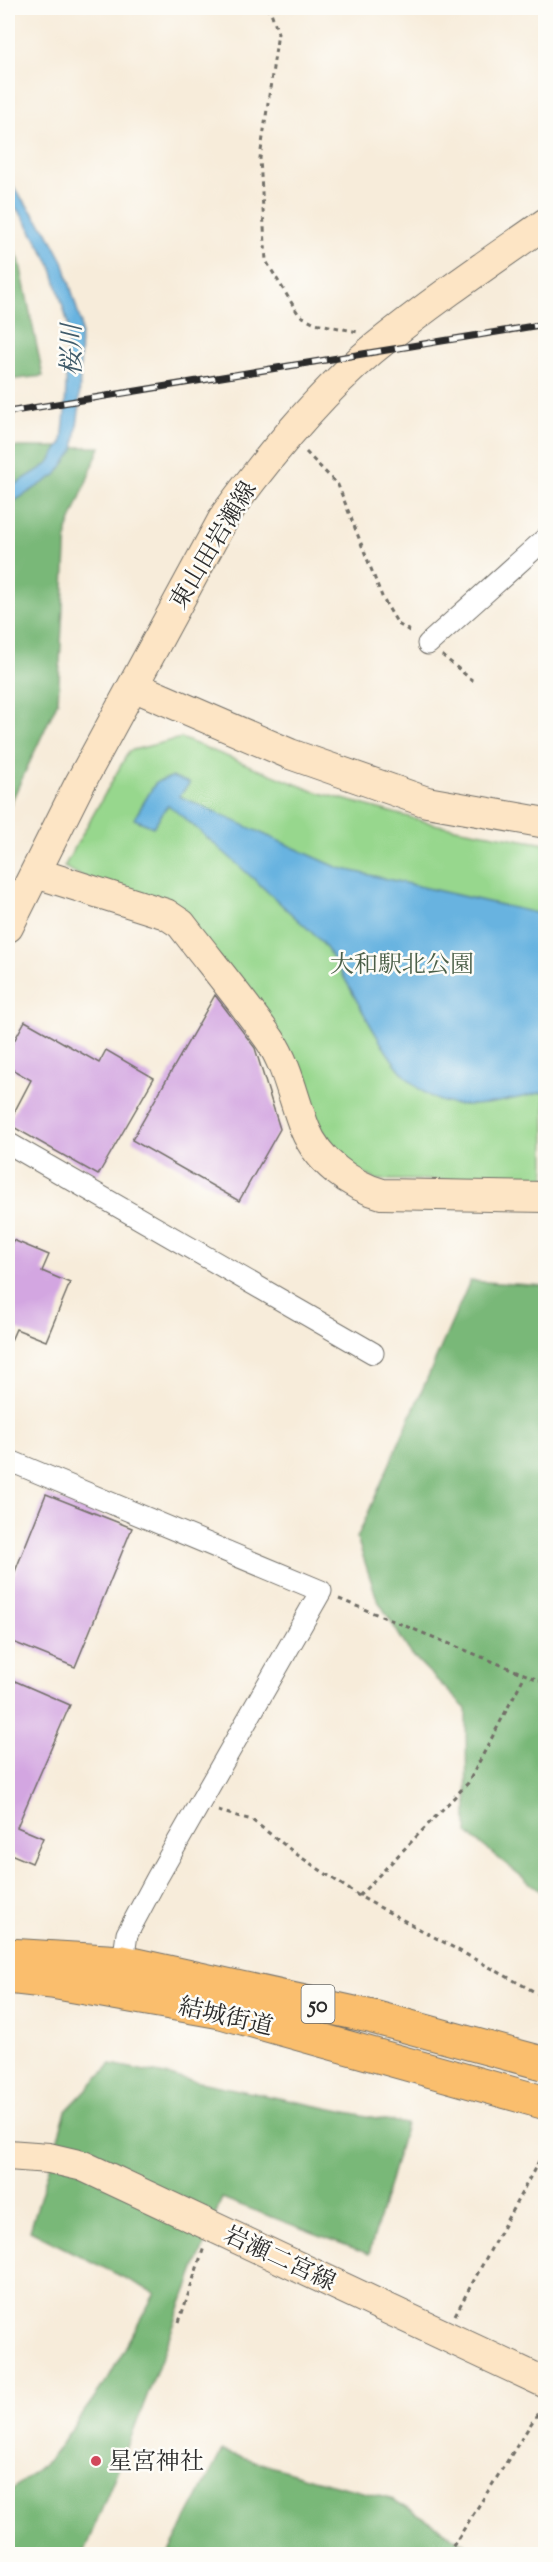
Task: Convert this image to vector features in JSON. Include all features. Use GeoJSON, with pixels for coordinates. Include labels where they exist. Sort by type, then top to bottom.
{"type":"FeatureCollection","features":[{"type":"Feature","properties":{"kind":"highway","name":"結城街道"},"geometry":{"type":"LineString","coordinates":[[8,1955],[123,1962],[373,2017],[546,2064]]}},
{"type":"Feature","properties":{"kind":"highway","name":"結城街道"},"geometry":{"type":"LineString","coordinates":[[8,1977],[52,1982],[221,2012],[546,2103]]}},
{"type":"Feature","properties":{"kind":"main road","name":"東山田岩瀬線"},"geometry":{"type":"LineString","coordinates":[[8,927],[78,787],[226,514],[288,434],[381,344],[546,223]]}},
{"type":"Feature","properties":{"kind":"main road"},"geometry":{"type":"LineString","coordinates":[[133,686],[290,754],[428,802],[546,823]]}},
{"type":"Feature","properties":{"kind":"main road"},"geometry":{"type":"LineString","coordinates":[[36,873],[166,914],[181,924],[271,1042],[285,1067],[306,1131],[332,1167],[349,1180],[366,1190],[382,1194],[546,1197]]}},
{"type":"Feature","properties":{"kind":"main road","name":"岩瀬二宮線"},"geometry":{"type":"LineString","coordinates":[[8,2155],[49,2158],[83,2166],[546,2383]]}},
{"type":"Feature","properties":{"kind":"street"},"geometry":{"type":"LineString","coordinates":[[428,644],[546,538]]}},
{"type":"Feature","properties":{"kind":"street"},"geometry":{"type":"LineString","coordinates":[[8,1143],[373,1353]]}},
{"type":"Feature","properties":{"kind":"street"},"geometry":{"type":"LineString","coordinates":[[8,1460],[321,1591],[128,1934],[123,1962]]}},
{"type":"Feature","properties":{"kind":"path"},"geometry":{"type":"LineString","coordinates":[[265,8],[271,12],[278,33],[260,158],[266,261],[299,315],[315,323],[354,330],[381,344]]}},
{"type":"Feature","properties":{"kind":"path"},"geometry":{"type":"LineString","coordinates":[[288,434],[338,485],[383,599],[398,624],[428,644],[473,681]]}},
{"type":"Feature","properties":{"kind":"path"},"geometry":{"type":"LineString","coordinates":[[321,1591],[546,1683]]}},
{"type":"Feature","properties":{"kind":"path"},"geometry":{"type":"LineString","coordinates":[[358,1896],[468,1783],[525,1675]]}},
{"type":"Feature","properties":{"kind":"path"},"geometry":{"type":"LineString","coordinates":[[198,1807],[252,1820],[298,1856],[358,1896],[546,1998]]}},
{"type":"Feature","properties":{"kind":"path"},"geometry":{"type":"LineString","coordinates":[[444,2334],[546,2148]]}},
{"type":"Feature","properties":{"kind":"path"},"geometry":{"type":"LineString","coordinates":[[179,2322],[201,2253],[213,2226]]}},
{"type":"Feature","properties":{"kind":"path"},"geometry":{"type":"LineString","coordinates":[[448,2554],[546,2401]]}},
{"type":"Feature","properties":{"kind":"green space"},"geometry":{"type":"Polygon","coordinates":[[[8,240],[19,259],[43,376],[8,380],[8,240]]]}},
{"type":"Feature","properties":{"kind":"green space"},"geometry":{"type":"Polygon","coordinates":[[[8,447],[100,447],[67,531],[58,701],[8,809],[8,447]]]}},
{"type":"Feature","properties":{"kind":"green space","name":"大和駅北公園"},"geometry":{"type":"Polygon","coordinates":[[[181,738],[313,791],[438,825],[545,844],[545,1180],[376,1180],[340,1161],[206,940],[64,867],[129,751],[181,738]]]}},
{"type":"Feature","properties":{"kind":"green space"},"geometry":{"type":"Polygon","coordinates":[[[470,1281],[545,1286],[545,1895],[467,1833],[466,1709],[411,1654],[377,1599],[357,1538],[470,1281]]]}},
{"type":"Feature","properties":{"kind":"green space"},"geometry":{"type":"Polygon","coordinates":[[[111,2064],[406,2124],[369,2254],[222,2198],[134,2430],[83,2554],[8,2554],[8,2493],[50,2459],[109,2377],[155,2293],[30,2231],[66,2111],[111,2064]]]}},
{"type":"Feature","properties":{"kind":"green space"},"geometry":{"type":"Polygon","coordinates":[[[222,2451],[312,2479],[394,2500],[481,2554],[168,2554],[222,2451]]]}},
{"type":"Feature","properties":{"kind":"water","name":"桜川"},"geometry":{"type":"Polygon","coordinates":[[[8,180],[49,235],[63,261],[81,323],[79,411],[74,450],[56,475],[8,507],[8,489],[48,464],[62,443],[68,324],[51,265],[23,217],[8,198],[8,180]]]}},
{"type":"Feature","properties":{"kind":"water"},"geometry":{"type":"Polygon","coordinates":[[[172,777],[190,783],[179,796],[339,868],[545,915],[545,1092],[496,1102],[459,1105],[427,1095],[409,1080],[377,1037],[338,966],[322,942],[227,855],[168,805],[153,827],[134,819],[156,782],[172,777]]]}},
{"type":"Feature","properties":{"kind":"building"},"geometry":{"type":"Polygon","coordinates":[[[215,995],[255,1048],[280,1129],[239,1201],[132,1140],[215,995]]]}},
{"type":"Feature","properties":{"kind":"building"},"geometry":{"type":"Polygon","coordinates":[[[25,1021],[99,1063],[106,1050],[154,1078],[98,1175],[8,1124],[31,1080],[8,1067],[8,1052],[25,1021]]]}},
{"type":"Feature","properties":{"kind":"building"},"geometry":{"type":"Polygon","coordinates":[[[13,1240],[49,1255],[42,1271],[70,1283],[46,1341],[16,1329],[8,1345],[8,1253],[13,1240]]]}},
{"type":"Feature","properties":{"kind":"building"},"geometry":{"type":"Polygon","coordinates":[[[46,1494],[132,1528],[75,1667],[8,1640],[8,1589],[46,1494]]]}},
{"type":"Feature","properties":{"kind":"building"},"geometry":{"type":"Polygon","coordinates":[[[8,1678],[70,1705],[17,1827],[43,1838],[32,1863],[8,1853],[8,1678]]]}},
{"type":"Feature","properties":{"kind":"railway"},"geometry":{"type":"LineString","coordinates":[[8,412],[546,324]]}},
{"type":"Feature","properties":{"kind":"place","name":"星宮神社"},"geometry":{"type":"Point","coordinates":[96,2461]}}]}
